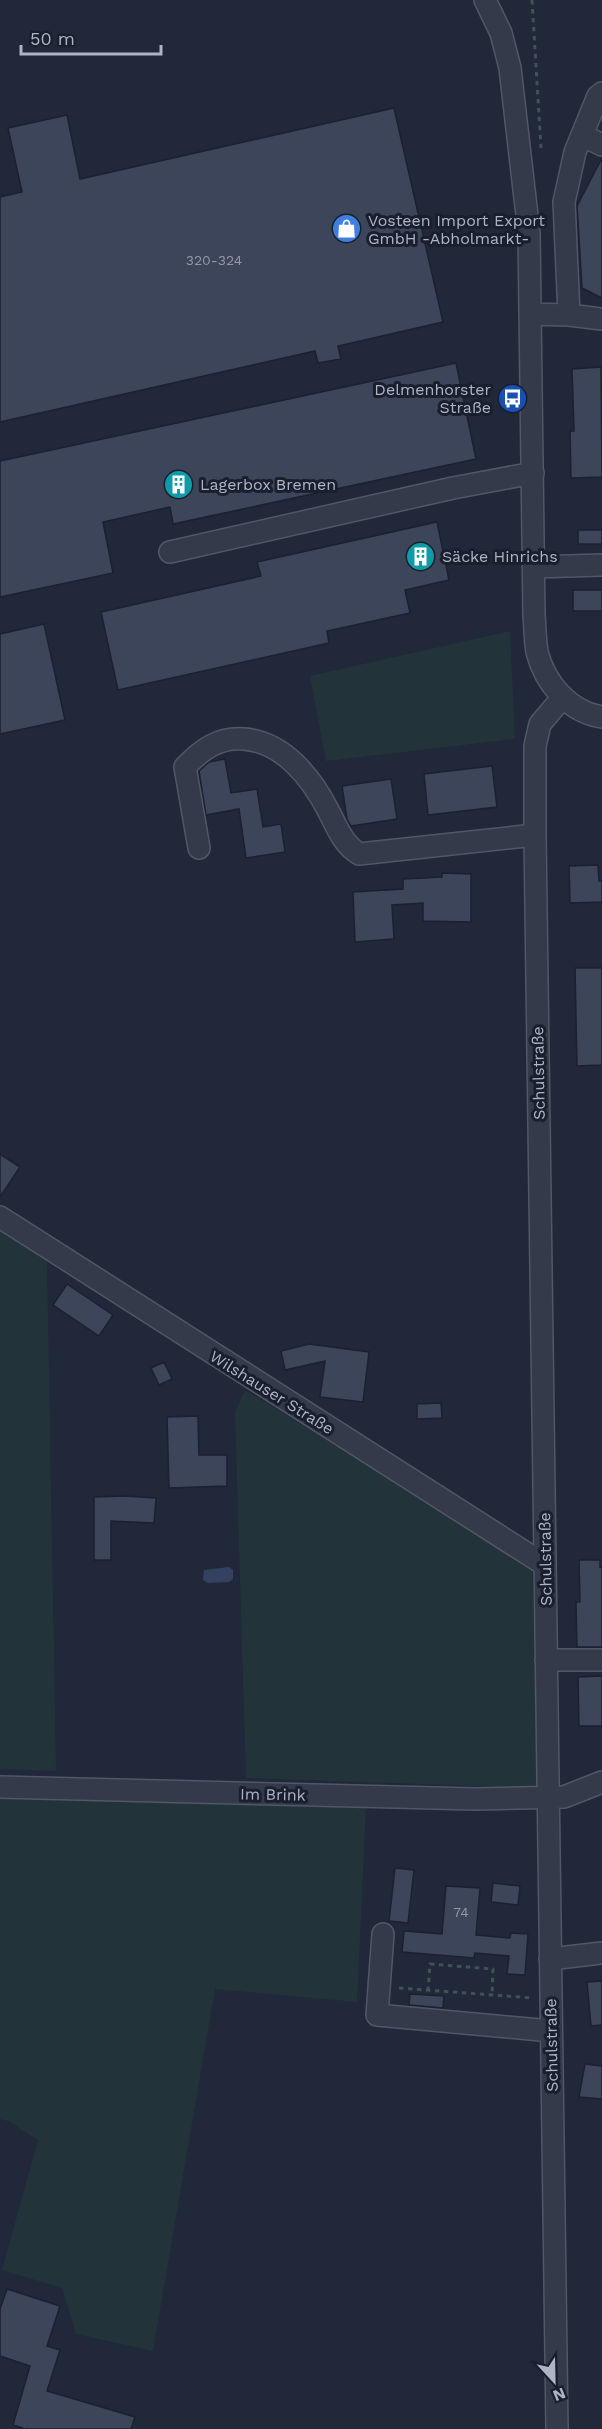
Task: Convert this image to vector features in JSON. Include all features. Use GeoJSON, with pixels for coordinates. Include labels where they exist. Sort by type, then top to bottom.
{"type":"FeatureCollection","features":[{"type":"Feature","properties":{"kind":"street"},"geometry":{"type":"LineString","coordinates":[[485,0],[501,33],[510,68],[514,176],[529,232],[534,615],[537,650],[545,675],[562,698],[589,715],[602,717]]}},
{"type":"Feature","properties":{"kind":"street"},"geometry":{"type":"LineString","coordinates":[[569,315],[564,202],[576,152],[598,96],[602,93]]}},
{"type":"Feature","properties":{"kind":"street"},"geometry":{"type":"LineString","coordinates":[[582,135],[602,145]]}},
{"type":"Feature","properties":{"kind":"street"},"geometry":{"type":"LineString","coordinates":[[531,314],[602,319]]}},
{"type":"Feature","properties":{"kind":"street"},"geometry":{"type":"LineString","coordinates":[[170,552],[453,488],[533,473]]}},
{"type":"Feature","properties":{"kind":"street"},"geometry":{"type":"LineString","coordinates":[[534,567],[602,565]]}},
{"type":"Feature","properties":{"kind":"street","name":"Schulstraße"},"geometry":{"type":"LineString","coordinates":[[557,2429],[534,835],[535,746],[540,724],[562,698]]}},
{"type":"Feature","properties":{"kind":"street"},"geometry":{"type":"LineString","coordinates":[[200,848],[186,767],[197,755],[215,742],[236,738],[260,740],[281,751],[301,771],[322,798],[342,839],[359,854],[534,835]]}},
{"type":"Feature","properties":{"kind":"street","name":"Wilshauser Straße"},"geometry":{"type":"LineString","coordinates":[[0,1217],[545,1565]]}},
{"type":"Feature","properties":{"kind":"street"},"geometry":{"type":"LineString","coordinates":[[546,1660],[602,1660]]}},
{"type":"Feature","properties":{"kind":"street","name":"Im Brink"},"geometry":{"type":"LineString","coordinates":[[0,1786],[475,1799],[564,1797],[602,1782]]}},
{"type":"Feature","properties":{"kind":"street"},"geometry":{"type":"LineString","coordinates":[[382,1934],[377,2015],[551,2031]]}},
{"type":"Feature","properties":{"kind":"street"},"geometry":{"type":"LineString","coordinates":[[550,1959],[602,1953]]}},
{"type":"Feature","properties":{"kind":"path"},"geometry":{"type":"LineString","coordinates":[[532,0],[540,120]]}},
{"type":"Feature","properties":{"kind":"path"},"geometry":{"type":"LineString","coordinates":[[428,1990],[430,1964],[493,1969],[492,1995]]}},
{"type":"Feature","properties":{"kind":"path"},"geometry":{"type":"LineString","coordinates":[[414,1989],[551,2000]]}},
{"type":"Feature","properties":{"kind":"shaded area"},"geometry":{"type":"Polygon","coordinates":[[[510,631],[515,739],[326,761],[310,676],[510,631]]]}},
{"type":"Feature","properties":{"kind":"shaded area"},"geometry":{"type":"Polygon","coordinates":[[[0,1230],[47,1262],[56,1771],[0,1769],[0,1230]]]}},
{"type":"Feature","properties":{"kind":"shaded area"},"geometry":{"type":"Polygon","coordinates":[[[245,1390],[532,1565],[539,1788],[246,1778],[235,1412],[245,1390]]]}},
{"type":"Feature","properties":{"kind":"shaded area"},"geometry":{"type":"Polygon","coordinates":[[[0,1796],[366,1807],[357,2002],[215,1989],[153,2351],[76,2334],[62,2288],[2,2270],[38,2140],[8,2121],[0,2119],[0,1796]]]}},
{"type":"Feature","properties":{"kind":"water"},"geometry":{"type":"Polygon","coordinates":[[[229,1567],[233,1570],[233,1579],[229,1582],[208,1583],[203,1580],[204,1570],[229,1567]]]}},
{"type":"Feature","properties":{"kind":"building"},"geometry":{"type":"Polygon","coordinates":[[[394,108],[443,322],[338,346],[341,359],[318,363],[315,351],[0,422],[0,197],[22,192],[8,128],[67,115],[80,179],[394,108]]]}},
{"type":"Feature","properties":{"kind":"building"},"geometry":{"type":"Polygon","coordinates":[[[602,158],[602,298],[582,288],[577,206],[602,158]]]}},
{"type":"Feature","properties":{"kind":"building","name":"Lagerbox Bremen"},"geometry":{"type":"Polygon","coordinates":[[[456,363],[476,459],[173,524],[170,507],[103,522],[113,573],[0,597],[0,461],[456,363]]]}},
{"type":"Feature","properties":{"kind":"building"},"geometry":{"type":"Polygon","coordinates":[[[601,367],[602,477],[571,478],[570,431],[574,431],[572,369],[601,367]]]}},
{"type":"Feature","properties":{"kind":"building"},"geometry":{"type":"Polygon","coordinates":[[[437,522],[449,580],[405,590],[410,613],[327,631],[329,643],[118,690],[101,612],[261,576],[257,562],[437,522]]]}},
{"type":"Feature","properties":{"kind":"building"},"geometry":{"type":"Polygon","coordinates":[[[578,530],[602,530],[602,544],[578,544],[578,530]]]}},
{"type":"Feature","properties":{"kind":"building"},"geometry":{"type":"Polygon","coordinates":[[[573,590],[602,590],[602,611],[573,611],[573,590]]]}},
{"type":"Feature","properties":{"kind":"building"},"geometry":{"type":"Polygon","coordinates":[[[44,624],[65,720],[0,734],[0,634],[44,624]]]}},
{"type":"Feature","properties":{"kind":"building"},"geometry":{"type":"Polygon","coordinates":[[[225,759],[231,793],[257,789],[263,827],[281,824],[285,852],[246,858],[239,809],[206,815],[199,771],[209,762],[225,759]]]}},
{"type":"Feature","properties":{"kind":"building"},"geometry":{"type":"Polygon","coordinates":[[[492,766],[497,807],[428,815],[424,774],[492,766]]]}},
{"type":"Feature","properties":{"kind":"building"},"geometry":{"type":"Polygon","coordinates":[[[391,779],[397,819],[351,826],[347,819],[342,786],[391,779]]]}},
{"type":"Feature","properties":{"kind":"building"},"geometry":{"type":"Polygon","coordinates":[[[598,865],[599,881],[602,881],[602,902],[570,903],[569,866],[598,865]]]}},
{"type":"Feature","properties":{"kind":"building"},"geometry":{"type":"Polygon","coordinates":[[[442,873],[471,874],[471,922],[423,921],[423,903],[392,905],[394,939],[355,942],[353,892],[403,889],[403,879],[442,877],[442,873]]]}},
{"type":"Feature","properties":{"kind":"building"},"geometry":{"type":"Polygon","coordinates":[[[575,968],[602,968],[602,1065],[577,1066],[575,968]]]}},
{"type":"Feature","properties":{"kind":"building"},"geometry":{"type":"Polygon","coordinates":[[[0,1154],[20,1167],[0,1197],[0,1154]]]}},
{"type":"Feature","properties":{"kind":"building"},"geometry":{"type":"Polygon","coordinates":[[[67,1284],[113,1315],[99,1336],[53,1305],[67,1284]]]}},
{"type":"Feature","properties":{"kind":"building"},"geometry":{"type":"Polygon","coordinates":[[[309,1344],[369,1352],[363,1402],[320,1397],[325,1361],[285,1370],[281,1351],[309,1344]]]}},
{"type":"Feature","properties":{"kind":"building"},"geometry":{"type":"Polygon","coordinates":[[[164,1362],[172,1379],[159,1385],[151,1368],[164,1362]]]}},
{"type":"Feature","properties":{"kind":"building"},"geometry":{"type":"Polygon","coordinates":[[[441,1403],[442,1418],[417,1419],[417,1404],[441,1403]]]}},
{"type":"Feature","properties":{"kind":"building"},"geometry":{"type":"Polygon","coordinates":[[[198,1416],[199,1455],[227,1455],[227,1486],[169,1488],[167,1417],[198,1416]]]}},
{"type":"Feature","properties":{"kind":"building"},"geometry":{"type":"Polygon","coordinates":[[[94,1497],[156,1498],[154,1523],[111,1521],[111,1560],[94,1560],[94,1497]]]}},
{"type":"Feature","properties":{"kind":"building"},"geometry":{"type":"Polygon","coordinates":[[[579,1560],[600,1560],[600,1567],[602,1566],[602,1647],[577,1647],[576,1602],[580,1602],[579,1560]]]}},
{"type":"Feature","properties":{"kind":"building"},"geometry":{"type":"Polygon","coordinates":[[[602,1676],[602,1726],[579,1726],[578,1677],[602,1676]]]}},
{"type":"Feature","properties":{"kind":"building"},"geometry":{"type":"Polygon","coordinates":[[[395,1868],[414,1870],[408,1923],[389,1921],[395,1868]]]}},
{"type":"Feature","properties":{"kind":"building"},"geometry":{"type":"Polygon","coordinates":[[[493,1883],[520,1886],[518,1905],[491,1902],[493,1883]]]}},
{"type":"Feature","properties":{"kind":"building"},"geometry":{"type":"Polygon","coordinates":[[[446,1886],[480,1888],[476,1935],[510,1938],[511,1933],[528,1934],[525,1975],[507,1974],[509,1956],[475,1953],[474,1958],[402,1952],[404,1931],[442,1934],[446,1886]]]}},
{"type":"Feature","properties":{"kind":"building"},"geometry":{"type":"Polygon","coordinates":[[[602,1981],[602,2025],[591,2026],[587,1982],[602,1981]]]}},
{"type":"Feature","properties":{"kind":"building"},"geometry":{"type":"Polygon","coordinates":[[[410,1994],[444,1996],[443,2008],[409,2005],[410,1994]]]}},
{"type":"Feature","properties":{"kind":"building"},"geometry":{"type":"Polygon","coordinates":[[[585,2064],[602,2066],[602,2099],[579,2097],[585,2064]]]}},
{"type":"Feature","properties":{"kind":"building"},"geometry":{"type":"Polygon","coordinates":[[[7,2289],[60,2306],[47,2346],[60,2350],[47,2391],[135,2417],[131,2429],[25,2429],[13,2425],[30,2366],[0,2356],[0,2309],[7,2289]]]}},
{"type":"Feature","properties":{"kind":"place","name":"Vosteen Import Export GmbH -Abholmarkt-"},"geometry":{"type":"Point","coordinates":[347,229]}},
{"type":"Feature","properties":{"kind":"place","name":"Delmenhorster Straße"},"geometry":{"type":"Point","coordinates":[512,398]}},
{"type":"Feature","properties":{"kind":"place","name":"Lagerbox Bremen"},"geometry":{"type":"Point","coordinates":[179,484]}},
{"type":"Feature","properties":{"kind":"place","name":"Säcke Hinrichs"},"geometry":{"type":"Point","coordinates":[421,556]}}]}
